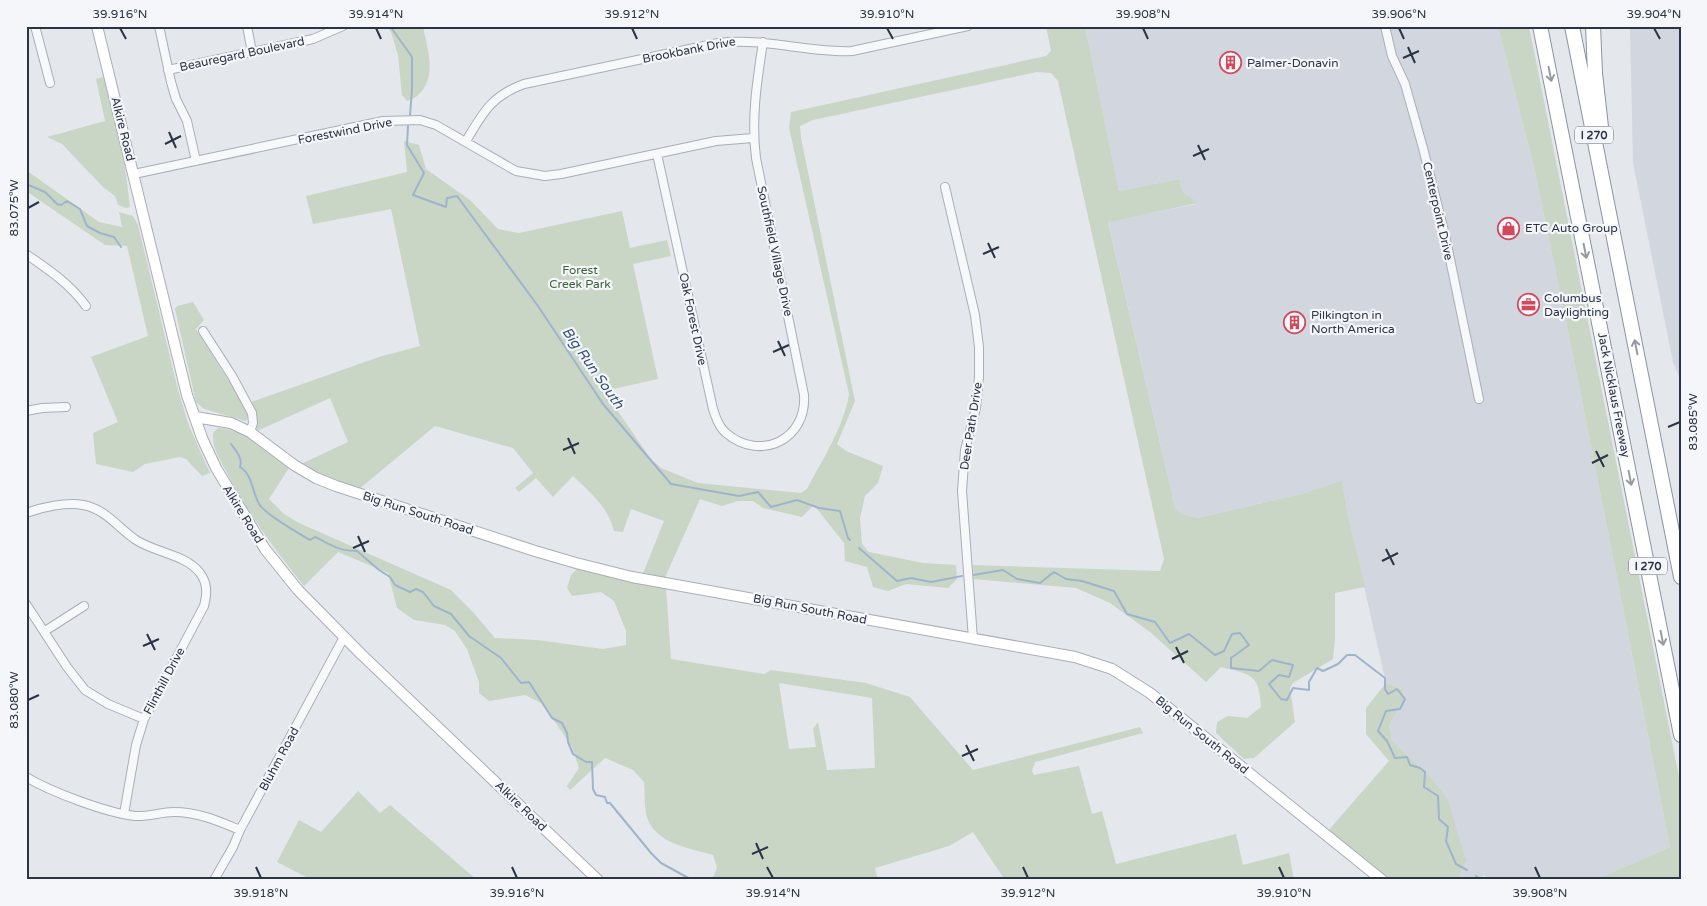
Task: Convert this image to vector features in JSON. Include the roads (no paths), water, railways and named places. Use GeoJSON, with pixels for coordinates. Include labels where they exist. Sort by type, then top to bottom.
{"type":"FeatureCollection","features":[{"type":"Feature","properties":{"kind":"highway","name":"Jack Nicklaus Freeway"},"geometry":{"type":"LineString","coordinates":[[1540,26],[1681,736]]}},
{"type":"Feature","properties":{"kind":"highway","name":"I 270"},"geometry":{"type":"LineString","coordinates":[[1572,26],[1681,577]]}},
{"type":"Feature","properties":{"kind":"highway"},"geometry":{"type":"LineString","coordinates":[[1593,26],[1600,122],[1616,244]]}},
{"type":"Feature","properties":{"kind":"street"},"geometry":{"type":"LineString","coordinates":[[35,26],[50,83]]}},
{"type":"Feature","properties":{"kind":"street","name":"Alkire Road"},"geometry":{"type":"LineString","coordinates":[[97,26],[181,371],[202,438],[216,468],[265,549],[298,590],[344,638],[598,880]]}},
{"type":"Feature","properties":{"kind":"street"},"geometry":{"type":"LineString","coordinates":[[159,26],[168,70],[176,99],[187,121],[196,161]]}},
{"type":"Feature","properties":{"kind":"street"},"geometry":{"type":"LineString","coordinates":[[247,26],[252,52]]}},
{"type":"Feature","properties":{"kind":"street","name":"Beauregard Boulevard"},"geometry":{"type":"LineString","coordinates":[[168,70],[313,39],[343,26]]}},
{"type":"Feature","properties":{"kind":"street","name":"Brookbank Drive"},"geometry":{"type":"LineString","coordinates":[[466,141],[483,114],[500,95],[524,84],[737,40],[839,52],[852,51],[968,26]]}},
{"type":"Feature","properties":{"kind":"street","name":"Centerpoint Drive"},"geometry":{"type":"LineString","coordinates":[[1385,26],[1392,56],[1405,84],[1445,235],[1478,398]]}},
{"type":"Feature","properties":{"kind":"street","name":"Southfield Village Drive"},"geometry":{"type":"LineString","coordinates":[[763,42],[754,101],[753,138],[805,407],[803,417],[791,434],[772,444]]}},
{"type":"Feature","properties":{"kind":"street","name":"Forestwind Drive"},"geometry":{"type":"LineString","coordinates":[[134,174],[383,122],[420,120],[436,124],[516,171],[545,176],[716,142],[753,138]]}},
{"type":"Feature","properties":{"kind":"street","name":"Oak Forest Drive"},"geometry":{"type":"LineString","coordinates":[[657,154],[717,421],[725,432],[737,441],[754,446],[772,444]]}},
{"type":"Feature","properties":{"kind":"street","name":"Deer Path Drive"},"geometry":{"type":"LineString","coordinates":[[944,187],[975,314],[979,347],[976,408],[965,450],[962,491],[973,639]]}},
{"type":"Feature","properties":{"kind":"street"},"geometry":{"type":"LineString","coordinates":[[26,254],[60,278],[75,291],[86,306]]}},
{"type":"Feature","properties":{"kind":"street"},"geometry":{"type":"LineString","coordinates":[[203,331],[232,376],[252,413],[253,423],[250,432]]}},
{"type":"Feature","properties":{"kind":"street"},"geometry":{"type":"LineString","coordinates":[[26,411],[66,407]]}},
{"type":"Feature","properties":{"kind":"street","name":"Big Run South Road"},"geometry":{"type":"LineString","coordinates":[[195,417],[230,423],[250,432],[294,465],[316,478],[336,486],[576,563],[672,584],[1075,657],[1112,669],[1150,693],[1382,880]]}},
{"type":"Feature","properties":{"kind":"street","name":"Flinthill Drive"},"geometry":{"type":"LineString","coordinates":[[26,514],[66,504],[95,508],[107,515],[136,540],[192,565],[204,581],[207,593],[204,606],[144,719],[136,746],[124,814]]}},
{"type":"Feature","properties":{"kind":"street"},"geometry":{"type":"LineString","coordinates":[[26,604],[67,667],[85,690],[108,704],[144,719]]}},
{"type":"Feature","properties":{"kind":"street"},"geometry":{"type":"LineString","coordinates":[[45,632],[84,606]]}},
{"type":"Feature","properties":{"kind":"street","name":"Bluhm Road"},"geometry":{"type":"LineString","coordinates":[[214,880],[344,638]]}},
{"type":"Feature","properties":{"kind":"street"},"geometry":{"type":"LineString","coordinates":[[26,777],[82,801],[124,814],[138,816],[173,812],[204,816],[240,830]]}},
{"type":"Feature","properties":{"kind":"waterway","name":"Big Run South"},"geometry":{"type":"LineString","coordinates":[[390,26],[412,57],[410,115]]}},
{"type":"Feature","properties":{"kind":"waterway","name":"Big Run South"},"geometry":{"type":"LineString","coordinates":[[408,126],[407,145],[424,173],[413,195],[446,207],[447,198],[457,196],[538,306],[603,404],[671,484],[739,496],[758,492],[771,507],[797,500],[819,508],[840,511],[850,540]]}},
{"type":"Feature","properties":{"kind":"waterway"},"geometry":{"type":"LineString","coordinates":[[26,184],[45,192],[57,204],[61,205],[67,201],[80,209],[87,226],[100,233],[114,237],[121,247]]}},
{"type":"Feature","properties":{"kind":"waterway"},"geometry":{"type":"LineString","coordinates":[[231,444],[240,458],[240,467],[250,479],[259,504],[268,513],[310,540],[315,537],[337,548],[357,551],[390,577],[395,585],[410,592],[416,589],[423,592],[434,606],[451,614],[469,636],[501,658],[521,683],[529,682],[552,718],[562,723],[573,754],[586,762],[592,762],[593,789],[596,795],[605,797],[607,803],[610,803],[661,863],[692,880]]}},
{"type":"Feature","properties":{"kind":"waterway","name":"Big Run South"},"geometry":{"type":"LineString","coordinates":[[859,548],[897,581],[911,578],[931,582],[962,576]]}},
{"type":"Feature","properties":{"kind":"waterway","name":"Big Run South"},"geometry":{"type":"LineString","coordinates":[[973,575],[1003,570],[1017,579],[1040,583],[1054,572],[1066,579],[1082,581],[1114,591],[1127,614],[1155,622],[1170,643],[1189,634],[1215,655],[1224,651],[1232,634],[1240,633],[1249,645],[1231,658],[1231,668],[1259,671],[1272,660],[1293,665],[1289,677],[1279,675],[1269,684],[1281,699],[1287,700],[1293,688],[1309,690],[1309,682],[1317,668],[1323,671],[1338,664],[1347,655],[1355,655],[1385,678],[1385,689],[1388,694],[1397,689],[1405,699],[1400,709],[1386,711],[1378,731],[1387,741],[1395,758],[1407,757],[1410,765],[1420,768],[1425,772],[1424,787],[1438,796],[1439,819],[1448,827],[1446,841],[1456,864],[1467,870]]}},
{"type":"Feature","properties":{"kind":"waterway","name":"Big Run South"},"geometry":{"type":"LineString","coordinates":[[1476,876],[1482,880]]}},
{"type":"Feature","properties":{"kind":"place","name":"Palmer-Donavin"},"geometry":{"type":"Point","coordinates":[1231,63]}},
{"type":"Feature","properties":{"kind":"place","name":"ETC Auto Group"},"geometry":{"type":"Point","coordinates":[1509,228]}},
{"type":"Feature","properties":{"kind":"place","name":"Columbus Daylighting"},"geometry":{"type":"Point","coordinates":[1528,305]}},
{"type":"Feature","properties":{"kind":"place","name":"Pilkington in North America"},"geometry":{"type":"Point","coordinates":[1295,322]}},
{"type":"Feature","properties":{"kind":"park label","name":"Forest Creek Park"},"geometry":{"type":"Point","coordinates":[580,277]}}]}
